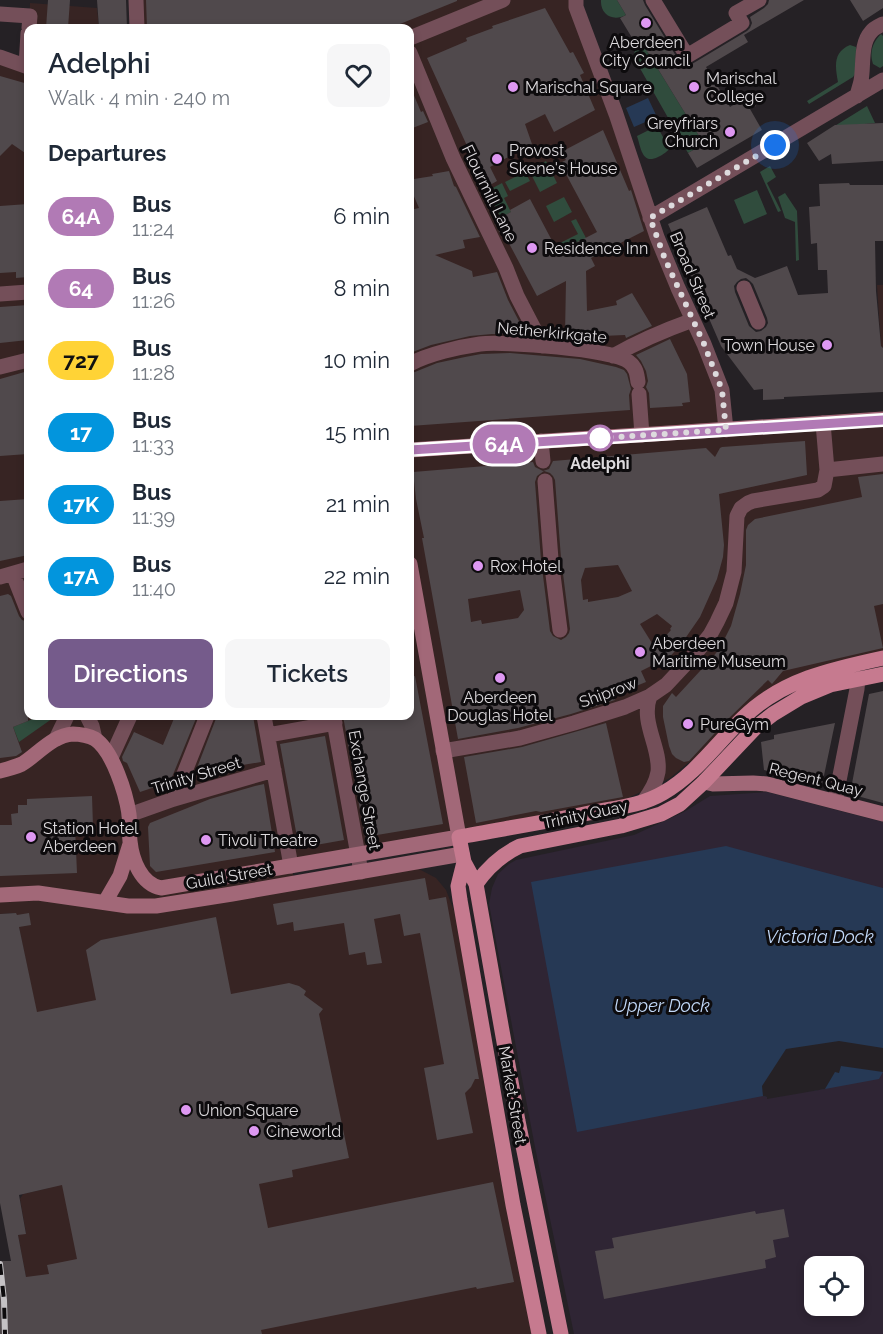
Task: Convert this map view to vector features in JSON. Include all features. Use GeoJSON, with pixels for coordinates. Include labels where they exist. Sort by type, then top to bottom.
{"type":"FeatureCollection","features":[{"type":"Feature","properties":{"kind":"main road","name":"Trinity Quay"},"geometry":{"type":"LineString","coordinates":[[459,837],[643,802],[674,786],[744,716],[783,687],[817,674],[883,658]]}},
{"type":"Feature","properties":{"kind":"main road","name":"Trinity Quay"},"geometry":{"type":"LineString","coordinates":[[476,884],[495,862],[520,846],[599,831],[661,814],[680,804],[755,728],[801,696],[830,685],[883,674]]}},
{"type":"Feature","properties":{"kind":"main road","name":"Market Street"},"geometry":{"type":"LineString","coordinates":[[459,837],[463,858],[476,884],[503,1042],[561,1334]]}},
{"type":"Feature","properties":{"kind":"main road","name":"Market Street"},"geometry":{"type":"LineString","coordinates":[[463,858],[458,886],[460,900],[512,1196],[539,1334]]}},
{"type":"Feature","properties":{"kind":"street"},"geometry":{"type":"LineString","coordinates":[[136,0],[137,24]]}},
{"type":"Feature","properties":{"kind":"street"},"geometry":{"type":"LineString","coordinates":[[414,36],[503,0]]}},
{"type":"Feature","properties":{"kind":"street","name":"Broad Street"},"geometry":{"type":"LineString","coordinates":[[576,0],[576,7],[616,114],[650,218],[722,390],[726,430]]}},
{"type":"Feature","properties":{"kind":"street"},"geometry":{"type":"LineString","coordinates":[[653,0],[687,56],[742,23],[736,13],[759,0]]}},
{"type":"Feature","properties":{"kind":"street"},"geometry":{"type":"LineString","coordinates":[[0,14],[30,16],[29,24]]}},
{"type":"Feature","properties":{"kind":"street"},"geometry":{"type":"LineString","coordinates":[[856,96],[869,33],[883,24]]}},
{"type":"Feature","properties":{"kind":"street"},"geometry":{"type":"LineString","coordinates":[[0,57],[24,66]]}},
{"type":"Feature","properties":{"kind":"street","name":"Flourmill Lane"},"geometry":{"type":"LineString","coordinates":[[414,63],[453,158],[507,268],[517,296],[543,346]]}},
{"type":"Feature","properties":{"kind":"street"},"geometry":{"type":"LineString","coordinates":[[650,218],[883,80]]}},
{"type":"Feature","properties":{"kind":"street"},"geometry":{"type":"LineString","coordinates":[[744,288],[758,322]]}},
{"type":"Feature","properties":{"kind":"street"},"geometry":{"type":"LineString","coordinates":[[0,294],[24,292]]}},
{"type":"Feature","properties":{"kind":"street","name":"Netherkirkgate"},"geometry":{"type":"LineString","coordinates":[[414,363],[437,354],[484,344],[543,346],[613,356],[630,345],[693,320]]}},
{"type":"Feature","properties":{"kind":"street"},"geometry":{"type":"LineString","coordinates":[[613,356],[630,362],[637,372],[642,435]]}},
{"type":"Feature","properties":{"kind":"street"},"geometry":{"type":"LineString","coordinates":[[0,367],[24,361]]}},
{"type":"Feature","properties":{"kind":"street"},"geometry":{"type":"LineString","coordinates":[[414,450],[883,420]]}},
{"type":"Feature","properties":{"kind":"street"},"geometry":{"type":"LineString","coordinates":[[823,423],[827,470],[883,464]]}},
{"type":"Feature","properties":{"kind":"street"},"geometry":{"type":"LineString","coordinates":[[542,441],[543,461]]}},
{"type":"Feature","properties":{"kind":"street","name":"Shiprow"},"geometry":{"type":"LineString","coordinates":[[443,752],[526,737],[625,707],[650,696],[666,685],[688,663],[710,635],[726,603],[734,572],[739,511],[748,503],[818,490],[825,483],[827,470]]}},
{"type":"Feature","properties":{"kind":"street"},"geometry":{"type":"LineString","coordinates":[[545,481],[551,559],[560,630]]}},
{"type":"Feature","properties":{"kind":"street"},"geometry":{"type":"LineString","coordinates":[[24,570],[6,575],[24,605]]}},
{"type":"Feature","properties":{"kind":"street","name":"Market Street"},"geometry":{"type":"LineString","coordinates":[[414,601],[459,837]]}},
{"type":"Feature","properties":{"kind":"street"},"geometry":{"type":"LineString","coordinates":[[835,801],[858,678]]}},
{"type":"Feature","properties":{"kind":"street"},"geometry":{"type":"LineString","coordinates":[[643,802],[655,783],[658,769],[648,725],[647,706],[650,696]]}},
{"type":"Feature","properties":{"kind":"street"},"geometry":{"type":"LineString","coordinates":[[56,739],[65,720]]}},
{"type":"Feature","properties":{"kind":"street"},"geometry":{"type":"LineString","coordinates":[[89,720],[95,739],[111,758],[122,783],[129,815],[130,844],[120,876],[105,902]]}},
{"type":"Feature","properties":{"kind":"street"},"geometry":{"type":"LineString","coordinates":[[111,758],[128,720]]}},
{"type":"Feature","properties":{"kind":"street"},"geometry":{"type":"LineString","coordinates":[[174,799],[205,720]]}},
{"type":"Feature","properties":{"kind":"street"},"geometry":{"type":"LineString","coordinates":[[265,720],[291,866]]}},
{"type":"Feature","properties":{"kind":"street"},"geometry":{"type":"LineString","coordinates":[[268,735],[330,720]]}},
{"type":"Feature","properties":{"kind":"street","name":"Exchange Street"},"geometry":{"type":"LineString","coordinates":[[334,720],[361,872]]}},
{"type":"Feature","properties":{"kind":"street"},"geometry":{"type":"LineString","coordinates":[[0,771],[22,764],[65,735],[84,735],[95,739]]}},
{"type":"Feature","properties":{"kind":"street","name":"Trinity Street"},"geometry":{"type":"LineString","coordinates":[[129,815],[174,799],[274,770]]}},
{"type":"Feature","properties":{"kind":"street","name":"Regent Quay"},"geometry":{"type":"LineString","coordinates":[[704,782],[767,784],[883,814]]}},
{"type":"Feature","properties":{"kind":"street","name":"Guild Street"},"geometry":{"type":"LineString","coordinates":[[130,844],[137,868],[147,881],[161,888],[459,837]]}},
{"type":"Feature","properties":{"kind":"street","name":"Guild Street"},"geometry":{"type":"LineString","coordinates":[[0,895],[38,893],[128,906],[156,906],[361,872],[463,858]]}},
{"type":"Feature","properties":{"kind":"shaded area"},"geometry":{"type":"Polygon","coordinates":[[[136,0],[576,0],[693,320],[726,429],[883,419],[883,658],[797,681],[712,750],[688,763],[670,778],[624,802],[290,860],[296,889],[417,868],[436,878],[446,890],[468,947],[496,1103],[494,1143],[503,1191],[539,1334],[39,1334],[18,1235],[26,1233],[20,1199],[23,1194],[49,1188],[38,1020],[16,913],[0,914],[0,57],[24,65],[24,720],[414,720],[414,24],[137,24],[136,0]]]}},
{"type":"Feature","properties":{"kind":"shaded area"},"geometry":{"type":"Polygon","coordinates":[[[30,3],[97,8],[99,24],[29,24],[30,3]]]}},
{"type":"Feature","properties":{"kind":"shaded area"},"geometry":{"type":"Polygon","coordinates":[[[877,285],[883,285],[883,348],[881,346],[877,285]]]}},
{"type":"Feature","properties":{"kind":"shaded area"},"geometry":{"type":"Polygon","coordinates":[[[767,792],[883,822],[883,1334],[574,1334],[535,1147],[489,904],[492,888],[498,874],[516,860],[634,835],[684,812],[710,796],[767,792]]]}},
{"type":"Feature","properties":{"kind":"green space"},"geometry":{"type":"Polygon","coordinates":[[[601,0],[617,0],[626,15],[616,18],[608,16],[603,10],[601,0]]]}},
{"type":"Feature","properties":{"kind":"green space"},"geometry":{"type":"Polygon","coordinates":[[[881,34],[883,36],[883,66],[880,68],[873,64],[871,55],[874,44],[881,34]]]}},
{"type":"Feature","properties":{"kind":"green space"},"geometry":{"type":"Polygon","coordinates":[[[642,43],[704,144],[688,153],[633,56],[637,46],[642,43]]]}},
{"type":"Feature","properties":{"kind":"green space"},"geometry":{"type":"Polygon","coordinates":[[[850,45],[856,47],[853,77],[809,104],[807,101],[838,82],[836,60],[841,51],[850,45]]]}},
{"type":"Feature","properties":{"kind":"green space"},"geometry":{"type":"Polygon","coordinates":[[[867,106],[875,123],[833,127],[867,106]]]}},
{"type":"Feature","properties":{"kind":"green space"},"geometry":{"type":"Polygon","coordinates":[[[657,126],[663,137],[667,136],[671,147],[660,156],[649,159],[643,154],[637,136],[657,126]]]}},
{"type":"Feature","properties":{"kind":"green space"},"geometry":{"type":"Polygon","coordinates":[[[546,161],[557,183],[540,192],[529,170],[546,161]]]}},
{"type":"Feature","properties":{"kind":"green space"},"geometry":{"type":"Polygon","coordinates":[[[770,166],[776,177],[767,183],[781,211],[778,212],[760,172],[770,166]]]}},
{"type":"Feature","properties":{"kind":"green space"},"geometry":{"type":"Polygon","coordinates":[[[525,172],[530,181],[510,191],[505,182],[525,172]]]}},
{"type":"Feature","properties":{"kind":"green space"},"geometry":{"type":"Polygon","coordinates":[[[502,183],[508,196],[504,198],[511,212],[501,218],[487,191],[502,183]]]}},
{"type":"Feature","properties":{"kind":"green space"},"geometry":{"type":"Polygon","coordinates":[[[757,190],[767,214],[744,224],[734,200],[757,190]]]}},
{"type":"Feature","properties":{"kind":"green space"},"geometry":{"type":"Polygon","coordinates":[[[785,193],[797,211],[799,260],[796,261],[795,222],[785,218],[778,197],[785,193]]]}},
{"type":"Feature","properties":{"kind":"green space"},"geometry":{"type":"Polygon","coordinates":[[[564,197],[572,212],[554,222],[546,206],[564,197]]]}},
{"type":"Feature","properties":{"kind":"green space"},"geometry":{"type":"Polygon","coordinates":[[[576,219],[595,255],[590,258],[581,240],[560,251],[556,245],[578,234],[571,221],[576,219]]]}},
{"type":"Feature","properties":{"kind":"green space"},"geometry":{"type":"Polygon","coordinates":[[[30,720],[50,720],[19,742],[13,727],[30,720]]]}},
{"type":"Feature","properties":{"kind":"water"},"geometry":{"type":"Polygon","coordinates":[[[648,98],[657,117],[634,127],[626,108],[648,98]]]}},
{"type":"Feature","properties":{"kind":"water","name":"Upper Dock"},"geometry":{"type":"Polygon","coordinates":[[[726,846],[883,888],[883,1072],[879,1079],[825,1089],[763,1096],[577,1132],[531,882],[726,846]]]}},
{"type":"Feature","properties":{"kind":"pier"},"geometry":{"type":"Polygon","coordinates":[[[839,1041],[883,1048],[883,1072],[841,1066],[839,1073],[835,1072],[825,1089],[767,1099],[763,1096],[762,1086],[786,1049],[839,1041]]]}},
{"type":"Feature","properties":{"kind":"building"},"geometry":{"type":"Polygon","coordinates":[[[48,0],[70,0],[68,24],[46,24],[48,0]]]}},
{"type":"Feature","properties":{"kind":"building"},"geometry":{"type":"Polygon","coordinates":[[[97,0],[126,0],[127,24],[99,24],[97,0]]]}},
{"type":"Feature","properties":{"kind":"building"},"geometry":{"type":"Polygon","coordinates":[[[146,0],[457,0],[400,24],[147,24],[146,0]]]}},
{"type":"Feature","properties":{"kind":"building","name":"Marischal College"},"geometry":{"type":"Polygon","coordinates":[[[617,0],[643,0],[679,61],[687,66],[747,31],[752,23],[750,17],[764,8],[769,0],[804,0],[744,35],[748,42],[706,67],[730,107],[750,95],[756,106],[750,109],[762,130],[697,168],[688,153],[704,144],[642,43],[637,46],[620,18],[626,15],[617,0]]]}},
{"type":"Feature","properties":{"kind":"building"},"geometry":{"type":"Polygon","coordinates":[[[850,0],[883,0],[883,8],[863,21],[850,0]]]}},
{"type":"Feature","properties":{"kind":"building","name":"Marischal Square"},"geometry":{"type":"Polygon","coordinates":[[[545,8],[584,73],[580,75],[595,110],[554,132],[545,114],[525,124],[532,144],[490,167],[497,181],[485,188],[427,58],[467,41],[466,38],[493,28],[492,26],[545,8]]]}},
{"type":"Feature","properties":{"kind":"building"},"geometry":{"type":"Polygon","coordinates":[[[0,76],[24,83],[24,152],[12,144],[0,156],[0,76]]]}},
{"type":"Feature","properties":{"kind":"building"},"geometry":{"type":"Polygon","coordinates":[[[414,95],[421,112],[423,111],[428,122],[414,127],[414,95]]]}},
{"type":"Feature","properties":{"kind":"building"},"geometry":{"type":"Polygon","coordinates":[[[883,123],[883,161],[832,164],[831,154],[819,161],[807,143],[835,125],[883,123]]]}},
{"type":"Feature","properties":{"kind":"building"},"geometry":{"type":"Polygon","coordinates":[[[603,130],[629,191],[631,190],[644,231],[591,258],[595,266],[586,271],[587,311],[617,305],[616,301],[632,293],[652,326],[626,338],[625,335],[565,334],[566,281],[537,296],[503,232],[500,233],[494,221],[530,199],[558,252],[597,232],[560,163],[566,160],[563,151],[603,130]]]}},
{"type":"Feature","properties":{"kind":"building"},"geometry":{"type":"Polygon","coordinates":[[[449,171],[454,186],[480,237],[463,240],[465,248],[435,255],[472,271],[473,277],[497,272],[522,327],[521,331],[514,334],[470,336],[414,351],[414,209],[419,208],[414,196],[414,179],[433,176],[432,174],[449,171]]]}},
{"type":"Feature","properties":{"kind":"building"},"geometry":{"type":"Polygon","coordinates":[[[819,184],[883,185],[883,241],[875,241],[876,291],[883,348],[883,392],[763,400],[763,389],[754,390],[721,346],[668,224],[707,207],[728,256],[731,255],[737,269],[755,278],[787,266],[798,295],[828,293],[827,270],[818,270],[817,243],[811,244],[809,207],[820,206],[819,184]],[[746,278],[737,282],[734,286],[735,292],[749,326],[756,332],[761,331],[768,323],[767,318],[753,284],[746,278]]]}},
{"type":"Feature","properties":{"kind":"building"},"geometry":{"type":"Polygon","coordinates":[[[24,204],[24,277],[16,278],[16,272],[0,273],[0,206],[24,204]]]}},
{"type":"Feature","properties":{"kind":"building"},"geometry":{"type":"Polygon","coordinates":[[[24,305],[24,340],[0,343],[0,307],[24,305]]]}},
{"type":"Feature","properties":{"kind":"building"},"geometry":{"type":"Polygon","coordinates":[[[670,339],[687,374],[690,402],[682,403],[683,406],[650,408],[646,371],[636,355],[670,339]]]}},
{"type":"Feature","properties":{"kind":"building"},"geometry":{"type":"Polygon","coordinates":[[[510,353],[580,359],[624,370],[631,389],[630,410],[414,426],[414,372],[437,363],[481,354],[510,353]]]}},
{"type":"Feature","properties":{"kind":"building"},"geometry":{"type":"Polygon","coordinates":[[[24,372],[24,454],[0,456],[0,379],[24,372]]]}},
{"type":"Feature","properties":{"kind":"building"},"geometry":{"type":"Polygon","coordinates":[[[805,441],[807,475],[719,494],[724,545],[717,579],[700,617],[667,660],[665,657],[641,671],[646,682],[614,695],[615,700],[518,728],[458,739],[422,538],[424,538],[416,499],[414,472],[533,462],[535,467],[543,471],[549,469],[553,461],[706,448],[715,457],[720,448],[805,441]],[[544,471],[537,476],[535,482],[541,560],[550,631],[553,636],[561,640],[566,637],[570,629],[561,558],[555,480],[550,473],[544,471]],[[618,565],[585,568],[581,580],[583,600],[588,599],[588,602],[618,597],[632,591],[618,565]],[[520,590],[468,599],[471,622],[481,620],[482,624],[518,618],[524,610],[520,590]],[[657,614],[640,624],[655,648],[672,626],[657,614]]]}},
{"type":"Feature","properties":{"kind":"building"},"geometry":{"type":"Polygon","coordinates":[[[883,474],[883,604],[874,606],[883,648],[783,671],[772,684],[768,680],[689,761],[684,762],[676,758],[669,746],[663,706],[672,693],[676,697],[712,658],[731,626],[746,565],[748,525],[755,519],[862,497],[858,477],[883,474]]]}},
{"type":"Feature","properties":{"kind":"building"},"geometry":{"type":"Polygon","coordinates":[[[24,499],[24,556],[0,561],[0,501],[24,499]]]}},
{"type":"Feature","properties":{"kind":"building"},"geometry":{"type":"Polygon","coordinates":[[[8,594],[11,596],[19,616],[24,621],[24,720],[28,721],[13,727],[22,752],[16,756],[0,758],[0,596],[8,594]]]}},
{"type":"Feature","properties":{"kind":"building"},"geometry":{"type":"Polygon","coordinates":[[[414,676],[443,824],[365,837],[344,720],[414,720],[414,676]]]}},
{"type":"Feature","properties":{"kind":"building"},"geometry":{"type":"Polygon","coordinates":[[[883,691],[883,803],[850,794],[869,694],[883,691]]]}},
{"type":"Feature","properties":{"kind":"building"},"geometry":{"type":"Polygon","coordinates":[[[173,720],[195,720],[170,782],[140,792],[122,757],[134,732],[163,745],[173,720]]]}},
{"type":"Feature","properties":{"kind":"building"},"geometry":{"type":"Polygon","coordinates":[[[215,720],[254,720],[261,762],[195,773],[215,720]]]}},
{"type":"Feature","properties":{"kind":"building"},"geometry":{"type":"Polygon","coordinates":[[[606,723],[623,797],[476,823],[464,757],[522,747],[606,723]]]}},
{"type":"Feature","properties":{"kind":"building"},"geometry":{"type":"Polygon","coordinates":[[[835,723],[822,785],[764,770],[761,742],[774,739],[774,735],[835,723]]]}},
{"type":"Feature","properties":{"kind":"building"},"geometry":{"type":"Polygon","coordinates":[[[325,736],[344,840],[299,848],[280,744],[325,736]]]}},
{"type":"Feature","properties":{"kind":"building"},"geometry":{"type":"Polygon","coordinates":[[[264,784],[275,852],[156,872],[150,866],[148,827],[150,823],[210,799],[264,784]]]}},
{"type":"Feature","properties":{"kind":"building","name":"Station Hotel Aberdeen"},"geometry":{"type":"Polygon","coordinates":[[[92,796],[93,826],[75,827],[77,873],[0,876],[0,825],[12,825],[11,814],[18,813],[18,805],[27,805],[27,799],[92,796]]]}},
{"type":"Feature","properties":{"kind":"building"},"geometry":{"type":"Polygon","coordinates":[[[425,878],[429,900],[446,897],[479,1079],[475,1079],[465,1093],[473,1133],[437,1140],[424,1068],[444,1064],[420,933],[404,936],[400,914],[374,919],[382,963],[367,965],[365,952],[349,955],[344,923],[294,931],[293,922],[277,925],[273,904],[425,878]]]}},
{"type":"Feature","properties":{"kind":"building","name":"Union Square"},"geometry":{"type":"Polygon","coordinates":[[[29,913],[31,925],[19,927],[37,1012],[96,1000],[86,950],[101,940],[216,917],[231,994],[289,983],[306,991],[304,995],[323,1009],[319,1014],[349,1158],[292,1170],[293,1177],[259,1184],[268,1228],[493,1182],[514,1282],[477,1289],[476,1287],[261,1330],[262,1334],[0,1334],[0,1261],[11,1261],[0,1203],[0,914],[29,913]],[[62,1185],[19,1195],[26,1234],[18,1235],[26,1277],[49,1274],[47,1265],[77,1259],[62,1185]]]}},
{"type":"Feature","properties":{"kind":"building"},"geometry":{"type":"Polygon","coordinates":[[[784,1209],[789,1237],[773,1240],[776,1257],[765,1260],[766,1268],[604,1299],[595,1251],[614,1248],[612,1238],[755,1211],[756,1214],[784,1209]]]}},
{"type":"Feature","properties":{"kind":"railway"},"geometry":{"type":"LineString","coordinates":[[0,1264],[5,1334]]}},
{"type":"Feature","properties":{"kind":"bus line","name":"64A"},"geometry":{"type":"LineString","coordinates":[[414,450],[883,420]]}},
{"type":"Feature","properties":{"kind":"place","name":"Aberdeen City Council"},"geometry":{"type":"Point","coordinates":[646,23]}},
{"type":"Feature","properties":{"kind":"place","name":"Marischal Square"},"geometry":{"type":"Point","coordinates":[513,87]}},
{"type":"Feature","properties":{"kind":"place","name":"Marischal College"},"geometry":{"type":"Point","coordinates":[694,87]}},
{"type":"Feature","properties":{"kind":"place","name":"Greyfriars Church"},"geometry":{"type":"Point","coordinates":[730,132]}},
{"type":"Feature","properties":{"kind":"place","name":"Provost Skene's House"},"geometry":{"type":"Point","coordinates":[497,159]}},
{"type":"Feature","properties":{"kind":"place","name":"Residence Inn"},"geometry":{"type":"Point","coordinates":[532,248]}},
{"type":"Feature","properties":{"kind":"place","name":"Town House"},"geometry":{"type":"Point","coordinates":[827,345]}},
{"type":"Feature","properties":{"kind":"place","name":"Adelphi"},"geometry":{"type":"Point","coordinates":[600,438]}},
{"type":"Feature","properties":{"kind":"place","name":"Rox Hotel"},"geometry":{"type":"Point","coordinates":[478,566]}},
{"type":"Feature","properties":{"kind":"place","name":"Aberdeen Maritime Museum"},"geometry":{"type":"Point","coordinates":[640,652]}},
{"type":"Feature","properties":{"kind":"place","name":"Aberdeen Douglas Hotel"},"geometry":{"type":"Point","coordinates":[500,678]}},
{"type":"Feature","properties":{"kind":"place","name":"PureGym"},"geometry":{"type":"Point","coordinates":[688,724]}},
{"type":"Feature","properties":{"kind":"place","name":"Station Hotel Aberdeen"},"geometry":{"type":"Point","coordinates":[31,837]}},
{"type":"Feature","properties":{"kind":"place","name":"Tivoli Theatre"},"geometry":{"type":"Point","coordinates":[206,840]}},
{"type":"Feature","properties":{"kind":"place","name":"Union Square"},"geometry":{"type":"Point","coordinates":[186,1110]}},
{"type":"Feature","properties":{"kind":"place","name":"Cineworld"},"geometry":{"type":"Point","coordinates":[254,1131]}},
{"type":"Feature","properties":{"kind":"route"},"geometry":{"type":"LineString","coordinates":[[600,438],[726,430],[722,390],[704,344],[665,259],[650,218],[775,145]]}},
{"type":"Feature","properties":{"kind":"water label","name":"Victoria Dock"},"geometry":{"type":"Point","coordinates":[820,937]}}]}
